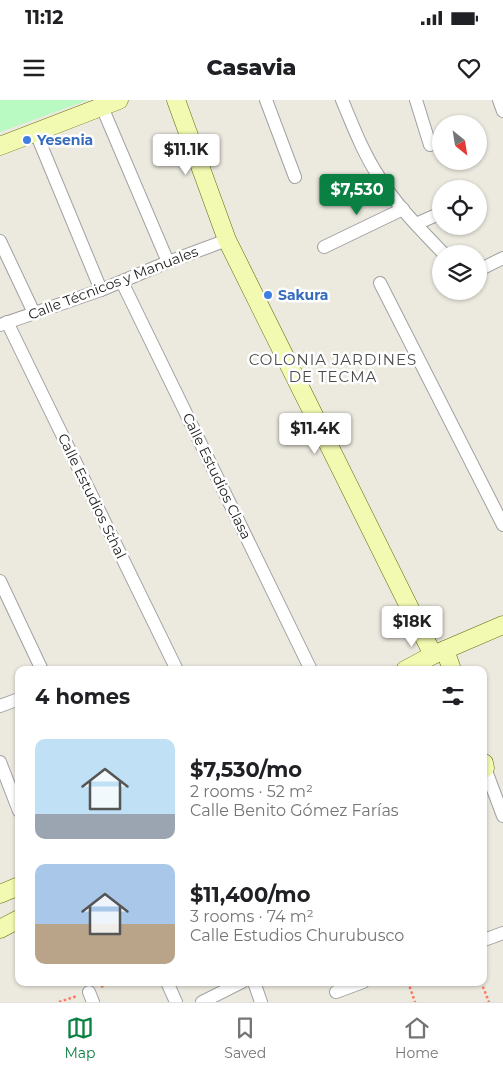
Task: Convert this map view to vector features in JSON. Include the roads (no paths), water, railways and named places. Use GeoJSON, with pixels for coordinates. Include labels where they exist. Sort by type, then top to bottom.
{"type":"FeatureCollection","features":[{"type":"Feature","properties":{"kind":"street"},"geometry":{"type":"LineString","coordinates":[[0,146],[119,100]]}},
{"type":"Feature","properties":{"kind":"street"},"geometry":{"type":"LineString","coordinates":[[176,100],[227,240],[439,653],[449,666]]}},
{"type":"Feature","properties":{"kind":"street"},"geometry":{"type":"LineString","coordinates":[[266,100],[295,177]]}},
{"type":"Feature","properties":{"kind":"street"},"geometry":{"type":"LineString","coordinates":[[342,100],[359,142],[379,178],[403,209],[436,245]]}},
{"type":"Feature","properties":{"kind":"street"},"geometry":{"type":"LineString","coordinates":[[416,100],[430,145]]}},
{"type":"Feature","properties":{"kind":"street"},"geometry":{"type":"LineString","coordinates":[[499,100],[503,111]]}},
{"type":"Feature","properties":{"kind":"street"},"geometry":{"type":"LineString","coordinates":[[102,107],[168,262]]}},
{"type":"Feature","properties":{"kind":"street"},"geometry":{"type":"LineString","coordinates":[[36,133],[100,290]]}},
{"type":"Feature","properties":{"kind":"street"},"geometry":{"type":"LineString","coordinates":[[324,247],[403,209]]}},
{"type":"Feature","properties":{"kind":"street"},"geometry":{"type":"LineString","coordinates":[[416,224],[432,217]]}},
{"type":"Feature","properties":{"kind":"street","name":"Calle Técnicos y Manuales"},"geometry":{"type":"LineString","coordinates":[[3,324],[122,282],[227,240]]}},
{"type":"Feature","properties":{"kind":"street"},"geometry":{"type":"LineString","coordinates":[[0,241],[34,313]]}},
{"type":"Feature","properties":{"kind":"street"},"geometry":{"type":"LineString","coordinates":[[487,266],[503,258]]}},
{"type":"Feature","properties":{"kind":"street","name":"Calle Estudios Clasa"},"geometry":{"type":"LineString","coordinates":[[122,282],[310,666]]}},
{"type":"Feature","properties":{"kind":"street"},"geometry":{"type":"LineString","coordinates":[[380,283],[503,525]]}},
{"type":"Feature","properties":{"kind":"street","name":"Calle Estudios Sthal"},"geometry":{"type":"LineString","coordinates":[[3,324],[176,666]]}},
{"type":"Feature","properties":{"kind":"street"},"geometry":{"type":"LineString","coordinates":[[0,581],[40,666]]}},
{"type":"Feature","properties":{"kind":"street"},"geometry":{"type":"LineString","coordinates":[[413,666],[503,624]]}},
{"type":"Feature","properties":{"kind":"street"},"geometry":{"type":"LineString","coordinates":[[0,706],[15,700]]}},
{"type":"Feature","properties":{"kind":"street"},"geometry":{"type":"LineString","coordinates":[[0,762],[15,800]]}},
{"type":"Feature","properties":{"kind":"street"},"geometry":{"type":"LineString","coordinates":[[487,775],[503,816]]}},
{"type":"Feature","properties":{"kind":"street"},"geometry":{"type":"LineString","coordinates":[[0,894],[15,888]]}},
{"type":"Feature","properties":{"kind":"street"},"geometry":{"type":"LineString","coordinates":[[0,924],[15,919]]}},
{"type":"Feature","properties":{"kind":"street"},"geometry":{"type":"LineString","coordinates":[[0,929],[15,920]]}},
{"type":"Feature","properties":{"kind":"street"},"geometry":{"type":"LineString","coordinates":[[487,939],[503,933]]}},
{"type":"Feature","properties":{"kind":"street"},"geometry":{"type":"LineString","coordinates":[[169,986],[176,1002]]}},
{"type":"Feature","properties":{"kind":"street"},"geometry":{"type":"LineString","coordinates":[[202,1002],[234,986]]}},
{"type":"Feature","properties":{"kind":"street"},"geometry":{"type":"LineString","coordinates":[[255,986],[261,1002]]}},
{"type":"Feature","properties":{"kind":"street"},"geometry":{"type":"LineString","coordinates":[[336,992],[352,986]]}},
{"type":"Feature","properties":{"kind":"place","name":"Yesenia"},"geometry":{"type":"Point","coordinates":[27,140]}},
{"type":"Feature","properties":{"kind":"place","name":"Sakura"},"geometry":{"type":"Point","coordinates":[268,295]}},
{"type":"Feature","properties":{"kind":"district","name":"COLONIA JARDINES DE TECMA"},"geometry":{"type":"Point","coordinates":[333,368]}}]}
